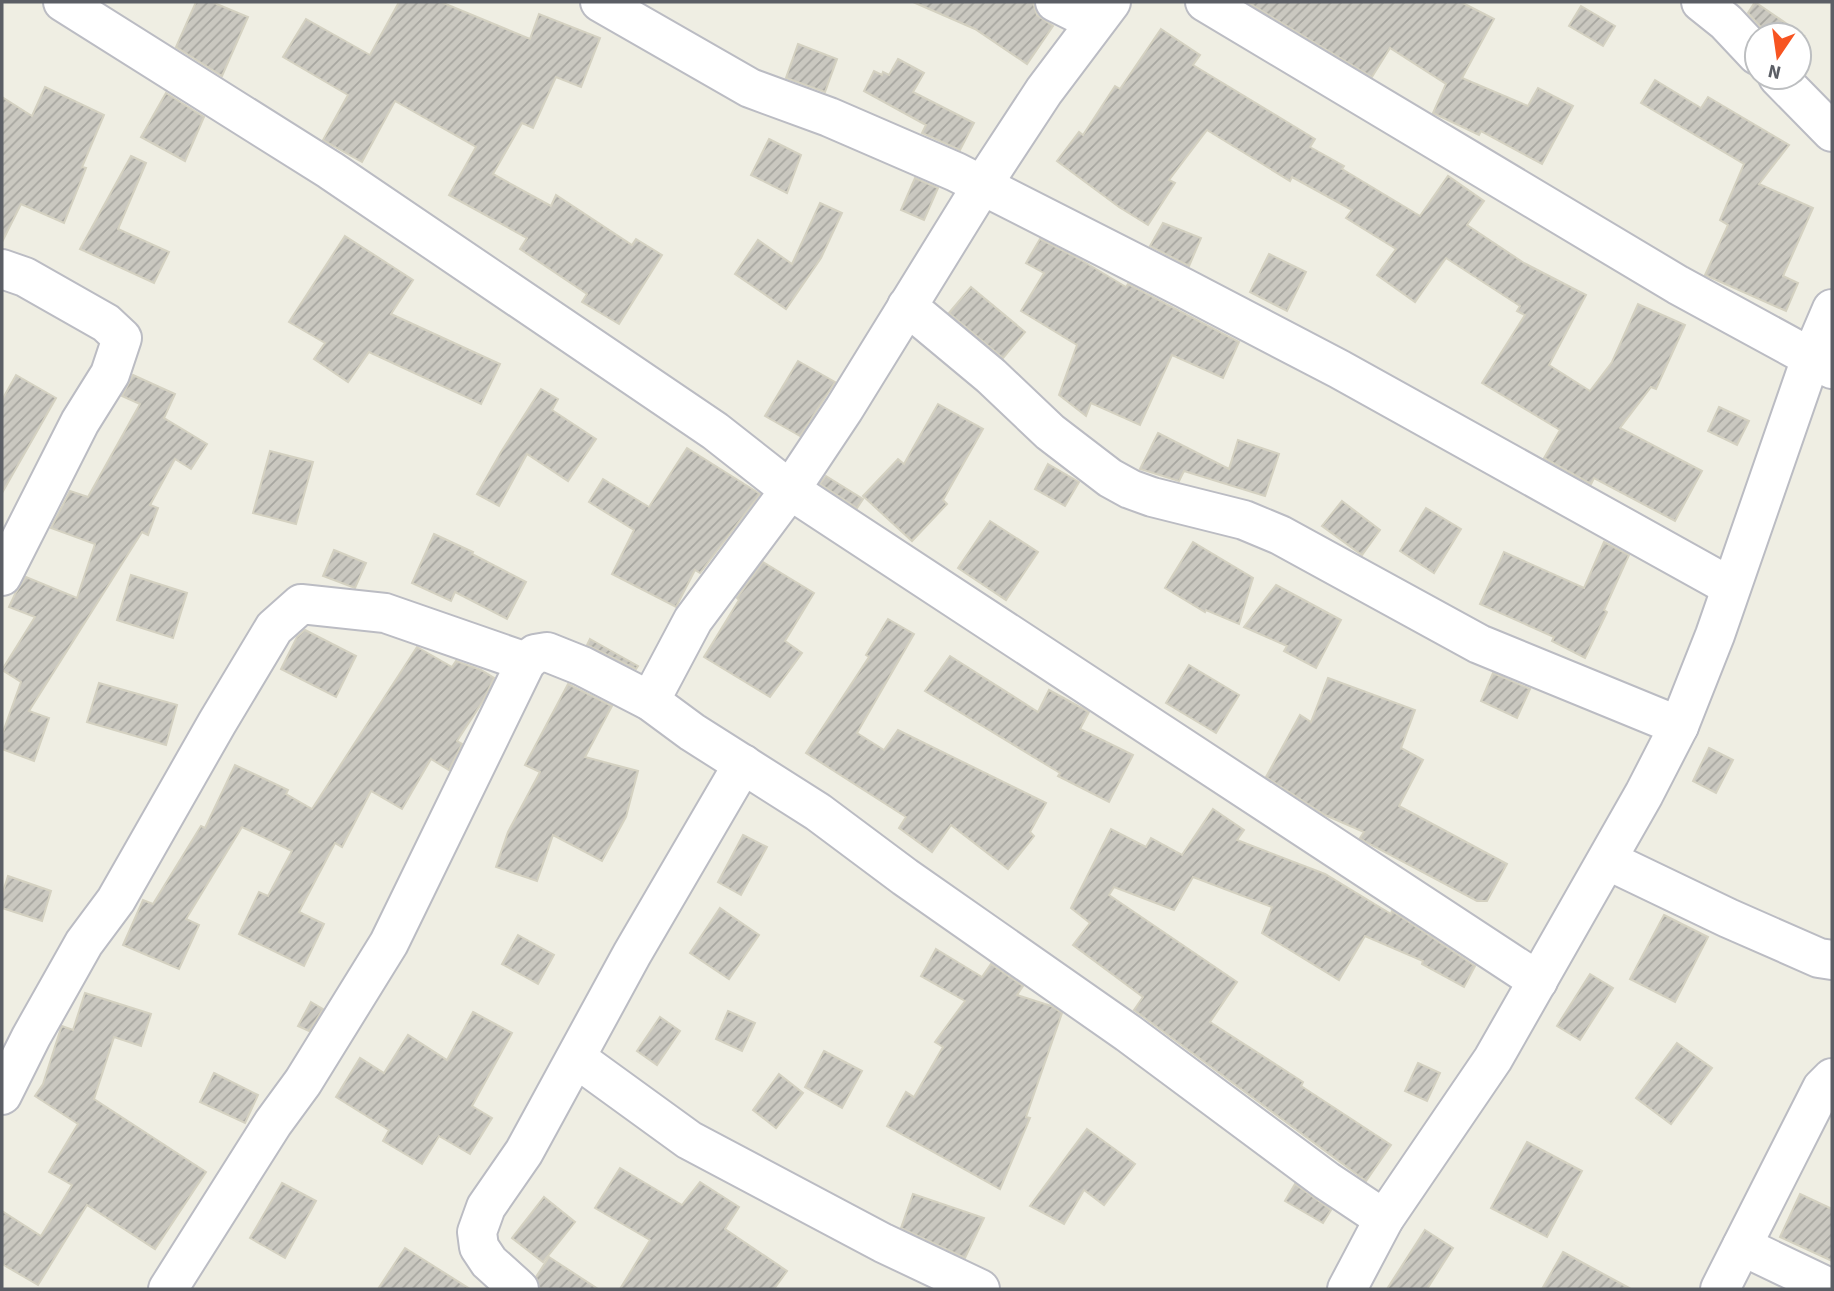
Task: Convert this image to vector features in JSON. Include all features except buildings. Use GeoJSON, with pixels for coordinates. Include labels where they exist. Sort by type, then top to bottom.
{"type":"FeatureCollection","features":[{"type":"Feature","properties":{"kind":"street"},"geometry":{"type":"LineString","coordinates":[[63,2],[341,178],[715,431],[790,490],[1538,981]]}},
{"type":"Feature","properties":{"kind":"street"},"geometry":{"type":"LineString","coordinates":[[600,2],[750,88],[829,117],[983,184],[1339,369],[1731,587]]}},
{"type":"Feature","properties":{"kind":"street"},"geometry":{"type":"LineString","coordinates":[[650,701],[693,620],[790,490],[844,409],[983,184],[1044,91],[1103,12],[1055,2]]}},
{"type":"Feature","properties":{"kind":"street"},"geometry":{"type":"LineString","coordinates":[[1205,2],[1678,285],[1822,363]]}},
{"type":"Feature","properties":{"kind":"street"},"geometry":{"type":"LineString","coordinates":[[1701,2],[1743,40]]}},
{"type":"Feature","properties":{"kind":"street"},"geometry":{"type":"LineString","coordinates":[[1792,91],[1832,132]]}},
{"type":"Feature","properties":{"kind":"street"},"geometry":{"type":"LineString","coordinates":[[2,268],[25,277],[106,323],[122,338],[110,374],[12,532],[2,576]]}},
{"type":"Feature","properties":{"kind":"street"},"geometry":{"type":"LineString","coordinates":[[907,306],[991,376],[1050,432],[1110,478],[1130,489],[1244,520],[1280,535],[1479,643],[1679,726]]}},
{"type":"Feature","properties":{"kind":"street"},"geometry":{"type":"LineString","coordinates":[[1347,1289],[1384,1219],[1493,1059],[1644,794],[1679,726],[1731,587],[1822,363],[1832,309]]}},
{"type":"Feature","properties":{"kind":"street"},"geometry":{"type":"LineString","coordinates":[[2,1095],[30,1037],[84,943],[117,900],[274,628],[301,604],[385,613],[526,662]]}},
{"type":"Feature","properties":{"kind":"street"},"geometry":{"type":"LineString","coordinates":[[168,1289],[303,1082],[389,943],[526,662],[535,654],[547,652],[582,666],[650,701],[692,732],[818,812],[905,877],[1128,1033],[1327,1181],[1384,1219]]}},
{"type":"Feature","properties":{"kind":"street"},"geometry":{"type":"LineString","coordinates":[[519,1289],[489,1262],[479,1247],[477,1232],[486,1207],[524,1152],[632,954],[743,764]]}},
{"type":"Feature","properties":{"kind":"street"},"geometry":{"type":"LineString","coordinates":[[1607,860],[1740,923],[1819,958],[1832,960]]}},
{"type":"Feature","properties":{"kind":"street"},"geometry":{"type":"LineString","coordinates":[[576,1058],[689,1140],[883,1243],[980,1289]]}},
{"type":"Feature","properties":{"kind":"street"},"geometry":{"type":"LineString","coordinates":[[1720,1289],[1822,1088],[1832,1078]]}},
{"type":"Feature","properties":{"kind":"street"},"geometry":{"type":"LineString","coordinates":[[1742,1246],[1832,1289]]}}]}
